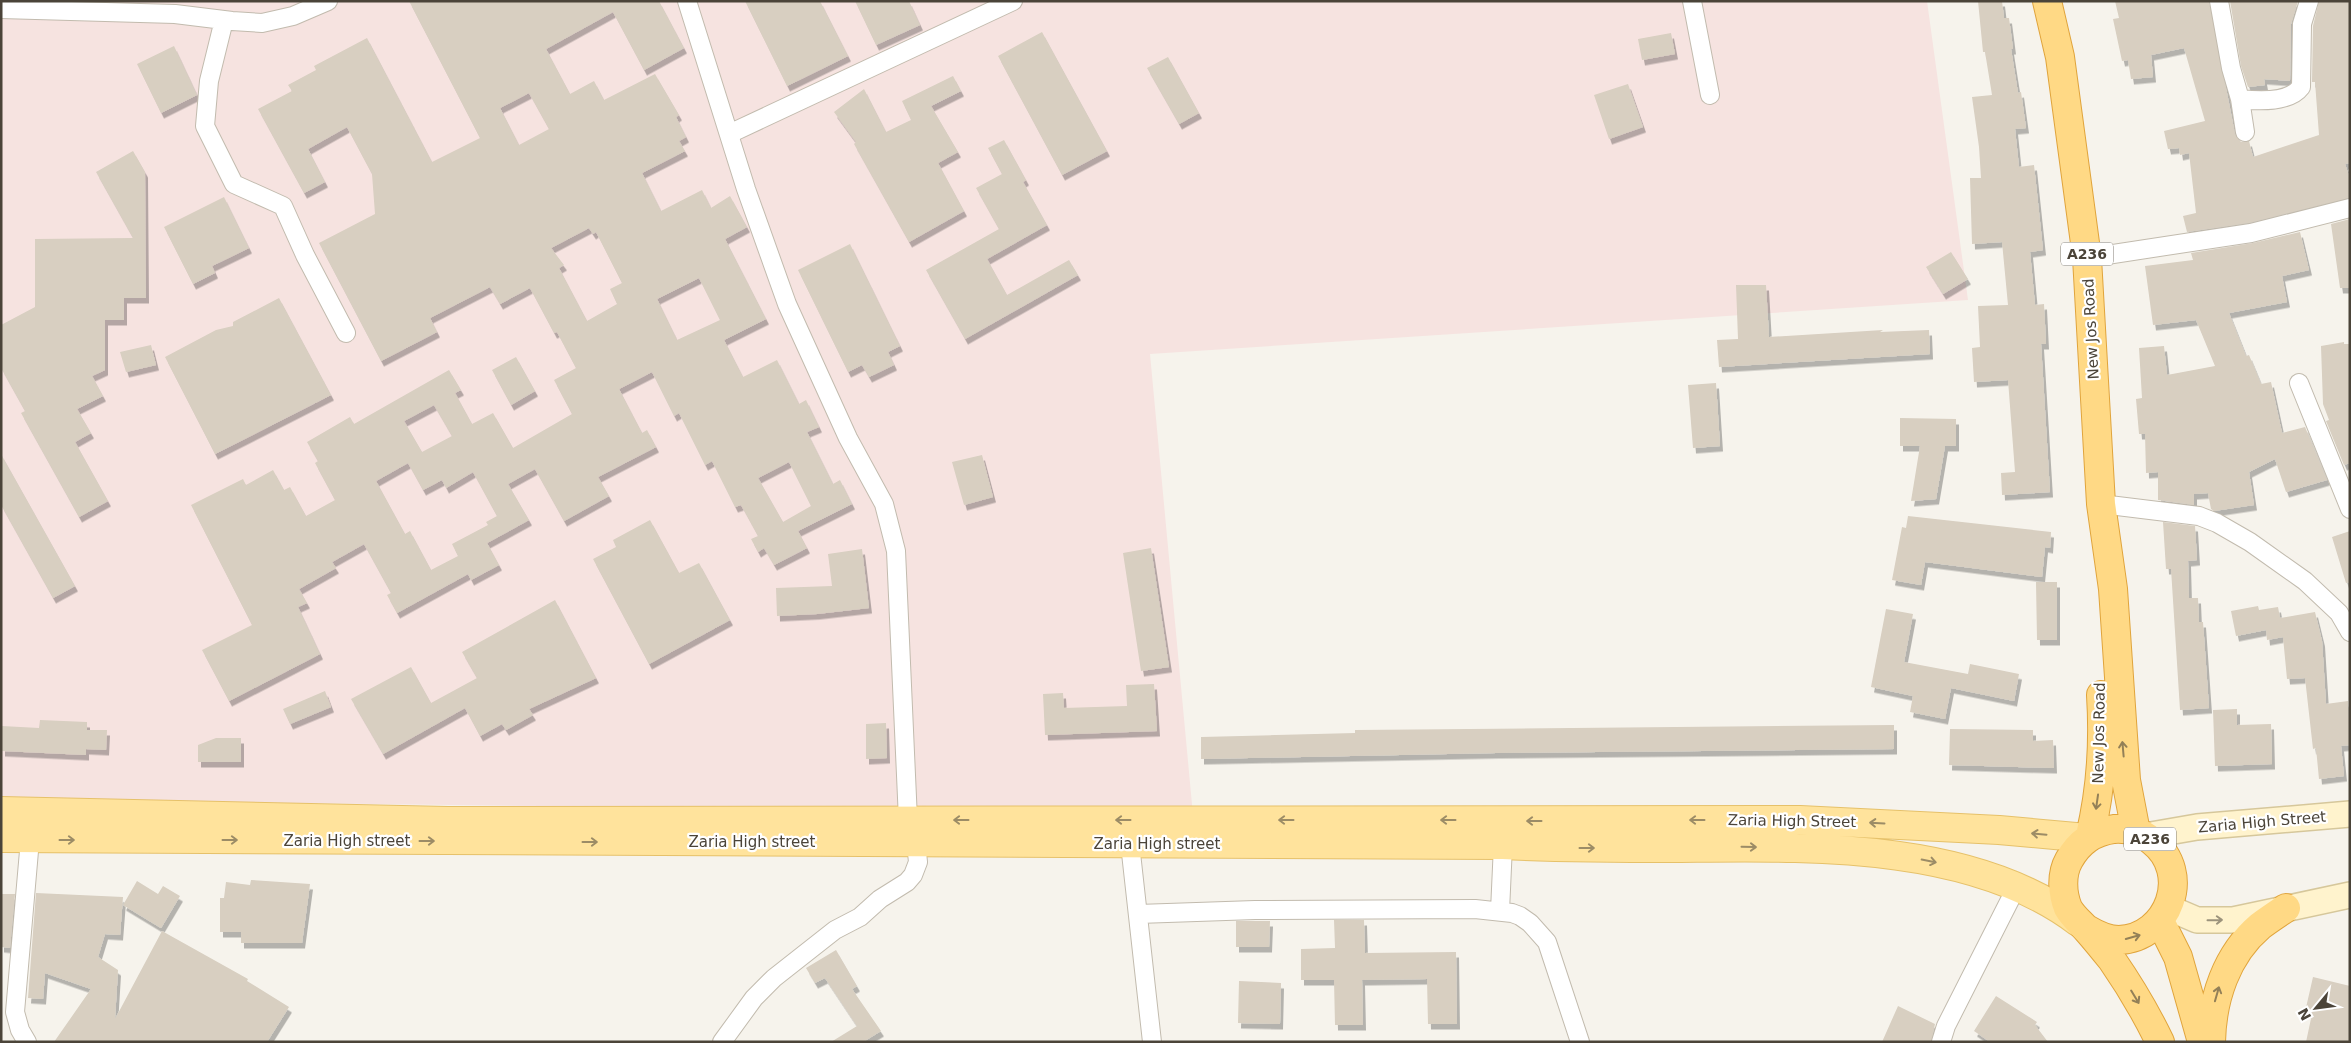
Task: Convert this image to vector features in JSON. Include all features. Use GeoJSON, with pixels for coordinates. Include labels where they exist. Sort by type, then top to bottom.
{"type":"FeatureCollection","features":[{"type":"Feature","properties":{"kind":"highway","name":"New Jos Road"},"geometry":{"type":"LineString","coordinates":[[2047,1],[2060,57],[2088,258],[2101,507],[2113,589],[2126,780],[2141,834]]}},
{"type":"Feature","properties":{"kind":"highway","name":"New Jos Road"},"geometry":{"type":"LineString","coordinates":[[2089,837],[2098,794],[2102,739],[2096,585],[2101,507]]}},
{"type":"Feature","properties":{"kind":"highway","name":"A236"},"geometry":{"type":"LineString","coordinates":[[2089,837],[2105,830],[2120,829],[2141,834],[2158,846],[2168,860],[2173,875],[2174,892],[2164,914]]}},
{"type":"Feature","properties":{"kind":"highway"},"geometry":{"type":"LineString","coordinates":[[2089,837],[2075,849],[2063,878],[2064,894],[2069,909],[2111,960],[2132,990],[2160,1042]]}},
{"type":"Feature","properties":{"kind":"highway"},"geometry":{"type":"LineString","coordinates":[[2211,1042],[2215,1003],[2221,980],[2233,959],[2258,928],[2286,908]]}},
{"type":"Feature","properties":{"kind":"highway"},"geometry":{"type":"LineString","coordinates":[[2082,926],[2101,937],[2117,940],[2133,938],[2148,931],[2164,914],[2202,1042]]}},
{"type":"Feature","properties":{"kind":"main road","name":"Zaria High street"},"geometry":{"type":"LineString","coordinates":[[1,811],[912,832],[1130,844],[1500,833]]}},
{"type":"Feature","properties":{"kind":"main road","name":"Zaria High Street"},"geometry":{"type":"LineString","coordinates":[[2141,834],[2197,827],[2350,814]]}},
{"type":"Feature","properties":{"kind":"main road","name":"Zaria High Street"},"geometry":{"type":"LineString","coordinates":[[1500,833],[1800,820],[1990,829],[2089,837]]}},
{"type":"Feature","properties":{"kind":"main road","name":"Zaria High street"},"geometry":{"type":"LineString","coordinates":[[1,838],[912,832],[1500,833]]}},
{"type":"Feature","properties":{"kind":"main road","name":"Zaria High Street"},"geometry":{"type":"LineString","coordinates":[[1500,833],[1580,848],[1752,847],[1885,854],[1970,870],[2017,886],[2038,895],[2082,926]]}},
{"type":"Feature","properties":{"kind":"main road"},"geometry":{"type":"LineString","coordinates":[[2164,914],[2197,920],[2233,920],[2350,896]]}},
{"type":"Feature","properties":{"kind":"street"},"geometry":{"type":"LineString","coordinates":[[1,9],[175,14],[262,23],[293,16],[328,1]]}},
{"type":"Feature","properties":{"kind":"street"},"geometry":{"type":"LineString","coordinates":[[687,1],[746,189],[787,304],[848,438],[884,504],[896,550],[912,832],[918,862],[913,875],[907,882],[880,898],[864,914],[835,930],[774,978],[754,998],[722,1042]]}},
{"type":"Feature","properties":{"kind":"street"},"geometry":{"type":"LineString","coordinates":[[729,134],[1012,1]]}},
{"type":"Feature","properties":{"kind":"street"},"geometry":{"type":"LineString","coordinates":[[1692,1],[1710,95]]}},
{"type":"Feature","properties":{"kind":"street"},"geometry":{"type":"LineString","coordinates":[[2219,1],[2231,68],[2240,99],[2245,132]]}},
{"type":"Feature","properties":{"kind":"street"},"geometry":{"type":"LineString","coordinates":[[2240,99],[2276,98],[2295,93],[2301,88],[2302,24],[2309,1]]}},
{"type":"Feature","properties":{"kind":"street"},"geometry":{"type":"LineString","coordinates":[[224,20],[209,81],[205,126],[234,184],[283,206],[305,255],[346,333]]}},
{"type":"Feature","properties":{"kind":"street"},"geometry":{"type":"LineString","coordinates":[[2088,258],[2251,233],[2318,218],[2350,208]]}},
{"type":"Feature","properties":{"kind":"street"},"geometry":{"type":"LineString","coordinates":[[2299,383],[2350,509]]}},
{"type":"Feature","properties":{"kind":"street"},"geometry":{"type":"LineString","coordinates":[[2101,507],[2199,516],[2216,522],[2250,542],[2305,581],[2339,613],[2350,632]]}},
{"type":"Feature","properties":{"kind":"street"},"geometry":{"type":"LineString","coordinates":[[28,1042],[20,1030],[15,1012],[31,839],[30,812]]}},
{"type":"Feature","properties":{"kind":"street"},"geometry":{"type":"LineString","coordinates":[[1500,833],[1500,911]]}},
{"type":"Feature","properties":{"kind":"street"},"geometry":{"type":"LineString","coordinates":[[1130,844],[1152,1042]]}},
{"type":"Feature","properties":{"kind":"street"},"geometry":{"type":"LineString","coordinates":[[1941,1042],[1946,1026],[2017,886]]}},
{"type":"Feature","properties":{"kind":"street"},"geometry":{"type":"LineString","coordinates":[[1138,914],[1266,910],[1500,911],[1520,916],[1530,922],[1548,942],[1580,1042]]}},
{"type":"Feature","properties":{"kind":"shaded area"},"geometry":{"type":"Polygon","coordinates":[[[1,1],[1927,1],[1968,300],[1150,354],[1193,815],[1,799],[1,1]]]}},
{"type":"Feature","properties":{"kind":"building"},"geometry":{"type":"Polygon","coordinates":[[[409,1],[659,1],[684,48],[644,70],[613,12],[546,49],[570,94],[594,81],[604,100],[655,74],[679,115],[676,117],[686,137],[679,141],[685,151],[642,173],[661,211],[702,190],[711,208],[730,196],[747,227],[725,239],[766,319],[724,340],[743,377],[777,360],[799,404],[806,400],[819,427],[807,432],[833,484],[840,480],[852,504],[798,531],[807,548],[774,565],[764,548],[758,552],[751,539],[758,536],[741,505],[735,507],[712,461],[705,465],[679,413],[674,416],[652,372],[619,389],[642,433],[647,430],[656,447],[598,477],[609,496],[564,521],[535,469],[508,484],[529,520],[487,543],[499,565],[471,580],[468,574],[397,613],[387,595],[391,593],[364,544],[332,562],[336,568],[299,589],[307,603],[298,607],[320,654],[229,701],[202,650],[252,625],[191,505],[243,479],[246,485],[273,470],[284,490],[290,487],[306,516],[335,500],[315,463],[318,461],[307,442],[350,417],[354,424],[449,370],[461,390],[455,393],[472,424],[493,413],[513,448],[572,414],[554,380],[576,368],[557,332],[554,333],[530,288],[500,304],[490,287],[430,318],[437,332],[381,361],[319,243],[375,214],[372,174],[347,127],[308,149],[325,182],[304,193],[258,109],[292,91],[288,85],[316,70],[314,66],[367,38],[432,162],[480,138],[409,1]],[[529,93],[500,108],[519,145],[549,129],[529,93]],[[589,228],[551,248],[564,265],[559,268],[587,321],[617,304],[610,289],[622,283],[596,232],[593,234],[589,228]],[[699,278],[657,299],[677,340],[720,320],[699,278]],[[434,405],[404,421],[422,452],[452,436],[434,405]],[[789,462],[758,478],[783,522],[811,506],[789,462]],[[408,463],[376,481],[405,534],[410,531],[431,570],[458,556],[452,544],[488,525],[486,522],[497,516],[473,472],[446,488],[442,480],[423,490],[408,463]]]}},
{"type":"Feature","properties":{"kind":"building"},"geometry":{"type":"Polygon","coordinates":[[[745,1],[820,1],[848,56],[787,86],[745,1]]]}},
{"type":"Feature","properties":{"kind":"building"},"geometry":{"type":"Polygon","coordinates":[[[855,1],[909,1],[920,25],[876,45],[855,1]]]}},
{"type":"Feature","properties":{"kind":"building"},"geometry":{"type":"Polygon","coordinates":[[[1978,1],[2002,1],[2004,18],[2009,18],[2013,49],[2011,49],[2018,93],[2021,92],[2026,128],[2015,129],[2019,167],[2034,165],[2043,250],[2030,252],[2035,305],[2044,304],[2046,344],[2041,344],[2050,492],[2002,495],[2001,473],[2015,472],[2008,380],[1974,382],[1972,348],[1980,347],[1978,306],[2008,305],[2002,242],[1972,244],[1970,178],[1981,178],[1972,97],[1992,95],[1985,52],[1983,52],[1978,1]]]}},
{"type":"Feature","properties":{"kind":"building"},"geometry":{"type":"Polygon","coordinates":[[[2115,1],[2209,1],[2235,134],[2241,142],[2249,141],[2253,157],[2319,135],[2315,82],[2312,82],[2313,26],[2319,1],[2350,1],[2350,163],[2345,164],[2350,179],[2350,198],[2249,223],[2187,232],[2183,216],[2196,213],[2189,153],[2180,155],[2179,148],[2168,149],[2164,131],[2205,121],[2184,48],[2151,55],[2153,77],[2131,79],[2128,60],[2122,61],[2113,19],[2119,18],[2115,1]]]}},
{"type":"Feature","properties":{"kind":"building"},"geometry":{"type":"Polygon","coordinates":[[[2230,1],[2298,1],[2291,24],[2290,81],[2264,79],[2265,85],[2248,87],[2241,66],[2230,1]]]}},
{"type":"Feature","properties":{"kind":"building"},"geometry":{"type":"Polygon","coordinates":[[[1042,32],[1107,151],[1062,175],[998,56],[1042,32]]]}},
{"type":"Feature","properties":{"kind":"building"},"geometry":{"type":"Polygon","coordinates":[[[1671,33],[1675,54],[1642,60],[1638,39],[1671,33]]]}},
{"type":"Feature","properties":{"kind":"building"},"geometry":{"type":"Polygon","coordinates":[[[174,46],[197,95],[161,113],[137,64],[174,46]]]}},
{"type":"Feature","properties":{"kind":"building"},"geometry":{"type":"Polygon","coordinates":[[[1168,57],[1199,113],[1179,124],[1147,68],[1168,57]]]}},
{"type":"Feature","properties":{"kind":"building"},"geometry":{"type":"Polygon","coordinates":[[[953,76],[961,91],[931,106],[958,152],[938,163],[964,211],[909,242],[854,144],[856,142],[834,112],[864,89],[886,132],[911,120],[902,101],[953,76]]]}},
{"type":"Feature","properties":{"kind":"building"},"geometry":{"type":"Polygon","coordinates":[[[1628,84],[1643,127],[1609,139],[1594,95],[1628,84]]]}},
{"type":"Feature","properties":{"kind":"building"},"geometry":{"type":"Polygon","coordinates":[[[1004,140],[1026,180],[1023,182],[1047,225],[987,259],[1007,295],[1069,260],[1078,275],[965,339],[926,270],[999,229],[976,188],[1002,174],[988,148],[1004,140]]]}},
{"type":"Feature","properties":{"kind":"building"},"geometry":{"type":"Polygon","coordinates":[[[133,151],[145,172],[146,298],[124,298],[124,320],[105,320],[105,370],[92,376],[103,396],[77,409],[91,433],[75,442],[108,501],[79,517],[21,413],[25,411],[1,368],[1,325],[35,307],[35,239],[133,238],[96,172],[133,151]]]}},
{"type":"Feature","properties":{"kind":"building"},"geometry":{"type":"Polygon","coordinates":[[[224,197],[249,248],[212,266],[215,273],[193,284],[164,227],[224,197]]]}},
{"type":"Feature","properties":{"kind":"building"},"geometry":{"type":"Polygon","coordinates":[[[2350,219],[2350,288],[2340,288],[2331,224],[2350,219]]]}},
{"type":"Feature","properties":{"kind":"building"},"geometry":{"type":"Polygon","coordinates":[[[2300,232],[2309,270],[2282,276],[2287,302],[2229,313],[2246,356],[2249,355],[2261,384],[2271,382],[2282,433],[2305,427],[2327,480],[2286,492],[2275,459],[2249,472],[2254,505],[2214,511],[2211,509],[2208,493],[2194,494],[2194,505],[2158,500],[2158,472],[2146,473],[2145,434],[2139,434],[2136,399],[2142,398],[2139,348],[2164,346],[2167,375],[2215,366],[2196,320],[2153,325],[2145,266],[2193,260],[2191,253],[2253,243],[2300,232]]]}},
{"type":"Feature","properties":{"kind":"building"},"geometry":{"type":"Polygon","coordinates":[[[850,244],[900,346],[888,352],[894,365],[869,377],[862,365],[848,372],[798,270],[850,244]]]}},
{"type":"Feature","properties":{"kind":"building"},"geometry":{"type":"Polygon","coordinates":[[[1951,252],[1968,279],[1943,294],[1926,267],[1951,252]]]}},
{"type":"Feature","properties":{"kind":"building"},"geometry":{"type":"Polygon","coordinates":[[[1736,285],[1766,285],[1769,337],[1883,330],[1880,332],[1929,330],[1930,354],[1719,367],[1717,340],[1738,339],[1736,285]]]}},
{"type":"Feature","properties":{"kind":"building"},"geometry":{"type":"Polygon","coordinates":[[[279,298],[331,395],[215,454],[165,357],[216,330],[233,326],[233,322],[279,298]]]}},
{"type":"Feature","properties":{"kind":"building"},"geometry":{"type":"Polygon","coordinates":[[[2344,342],[2344,344],[2350,344],[2350,463],[2344,465],[2326,421],[2329,420],[2323,404],[2321,346],[2344,342]]]}},
{"type":"Feature","properties":{"kind":"building"},"geometry":{"type":"Polygon","coordinates":[[[151,345],[156,365],[126,372],[120,352],[151,345]]]}},
{"type":"Feature","properties":{"kind":"building"},"geometry":{"type":"Polygon","coordinates":[[[516,357],[535,391],[511,405],[492,370],[516,357]]]}},
{"type":"Feature","properties":{"kind":"building"},"geometry":{"type":"Polygon","coordinates":[[[1716,383],[1720,446],[1693,448],[1688,385],[1716,383]]]}},
{"type":"Feature","properties":{"kind":"building"},"geometry":{"type":"Polygon","coordinates":[[[1900,418],[1956,419],[1956,446],[1945,446],[1936,499],[1911,501],[1920,446],[1900,446],[1900,418]]]}},
{"type":"Feature","properties":{"kind":"building"},"geometry":{"type":"Polygon","coordinates":[[[1,454],[75,586],[53,598],[1,505],[1,454]]]}},
{"type":"Feature","properties":{"kind":"building"},"geometry":{"type":"Polygon","coordinates":[[[982,455],[993,497],[964,505],[952,462],[982,455]]]}},
{"type":"Feature","properties":{"kind":"building"},"geometry":{"type":"Polygon","coordinates":[[[1908,516],[2051,532],[2050,548],[2045,547],[2042,577],[1925,562],[1921,585],[1892,580],[1902,527],[1906,528],[1908,516]]]}},
{"type":"Feature","properties":{"kind":"building"},"geometry":{"type":"Polygon","coordinates":[[[650,520],[679,573],[699,563],[730,620],[649,664],[593,559],[616,547],[613,540],[650,520]]]}},
{"type":"Feature","properties":{"kind":"building"},"geometry":{"type":"Polygon","coordinates":[[[2163,522],[2195,526],[2197,560],[2188,561],[2189,598],[2198,598],[2199,622],[2203,622],[2209,708],[2180,710],[2171,569],[2166,569],[2163,522]]]}},
{"type":"Feature","properties":{"kind":"building"},"geometry":{"type":"Polygon","coordinates":[[[2350,531],[2350,582],[2346,583],[2332,537],[2350,531]]]}},
{"type":"Feature","properties":{"kind":"building"},"geometry":{"type":"Polygon","coordinates":[[[1151,548],[1169,667],[1141,671],[1123,553],[1151,548]]]}},
{"type":"Feature","properties":{"kind":"building"},"geometry":{"type":"Polygon","coordinates":[[[862,549],[869,608],[777,616],[776,588],[832,586],[828,554],[862,549]]]}},
{"type":"Feature","properties":{"kind":"building"},"geometry":{"type":"Polygon","coordinates":[[[2036,582],[2057,582],[2057,640],[2037,640],[2036,582]]]}},
{"type":"Feature","properties":{"kind":"building"},"geometry":{"type":"Polygon","coordinates":[[[555,600],[596,678],[529,709],[533,715],[506,730],[502,724],[480,736],[465,708],[383,754],[351,699],[411,667],[431,703],[477,678],[462,652],[555,600]]]}},
{"type":"Feature","properties":{"kind":"building"},"geometry":{"type":"Polygon","coordinates":[[[2258,606],[2259,610],[2278,607],[2280,618],[2315,612],[2322,641],[2326,704],[2348,701],[2350,745],[2341,746],[2344,776],[2319,779],[2316,748],[2313,749],[2305,678],[2287,679],[2283,637],[2267,640],[2266,630],[2236,636],[2231,611],[2258,606]]]}},
{"type":"Feature","properties":{"kind":"building"},"geometry":{"type":"Polygon","coordinates":[[[1886,609],[1913,614],[1904,662],[1968,674],[1970,664],[2019,674],[2014,701],[1951,688],[1945,719],[1910,712],[1913,696],[1871,687],[1886,609]]]}},
{"type":"Feature","properties":{"kind":"building"},"geometry":{"type":"Polygon","coordinates":[[[1154,684],[1157,731],[1045,735],[1043,694],[1063,693],[1064,708],[1127,706],[1126,685],[1154,684]]]}},
{"type":"Feature","properties":{"kind":"building"},"geometry":{"type":"Polygon","coordinates":[[[325,691],[331,707],[290,724],[283,709],[325,691]]]}},
{"type":"Feature","properties":{"kind":"building"},"geometry":{"type":"Polygon","coordinates":[[[2237,709],[2237,725],[2271,724],[2272,764],[2215,766],[2213,710],[2237,709]]]}},
{"type":"Feature","properties":{"kind":"building"},"geometry":{"type":"Polygon","coordinates":[[[40,720],[87,722],[87,730],[107,730],[106,750],[86,749],[86,755],[2,751],[2,726],[39,728],[40,720]]]}},
{"type":"Feature","properties":{"kind":"building"},"geometry":{"type":"Polygon","coordinates":[[[886,723],[887,758],[866,759],[866,724],[886,723]]]}},
{"type":"Feature","properties":{"kind":"building"},"geometry":{"type":"Polygon","coordinates":[[[1894,725],[1894,749],[1496,753],[1201,759],[1201,737],[1355,733],[1355,730],[1894,725]]]}},
{"type":"Feature","properties":{"kind":"building"},"geometry":{"type":"Polygon","coordinates":[[[1950,729],[2033,730],[2033,741],[2053,740],[2054,768],[1949,765],[1950,729]]]}},
{"type":"Feature","properties":{"kind":"building"},"geometry":{"type":"Polygon","coordinates":[[[216,738],[241,738],[241,762],[198,762],[198,745],[216,738]]]}},
{"type":"Feature","properties":{"kind":"building"},"geometry":{"type":"Polygon","coordinates":[[[251,880],[310,884],[302,943],[241,943],[241,932],[220,932],[220,898],[224,898],[226,882],[250,885],[251,880]]]}},
{"type":"Feature","properties":{"kind":"building"},"geometry":{"type":"Polygon","coordinates":[[[137,881],[158,894],[163,886],[180,896],[161,928],[123,905],[137,881]]]}},
{"type":"Feature","properties":{"kind":"building"},"geometry":{"type":"Polygon","coordinates":[[[36,893],[123,897],[120,935],[105,934],[98,957],[118,970],[115,1019],[162,931],[248,979],[247,981],[289,1007],[267,1042],[54,1042],[91,989],[45,973],[43,999],[28,998],[36,893]]]}},
{"type":"Feature","properties":{"kind":"building"},"geometry":{"type":"Polygon","coordinates":[[[1,894],[15,894],[10,948],[1,947],[1,894]]]}},
{"type":"Feature","properties":{"kind":"building"},"geometry":{"type":"Polygon","coordinates":[[[1334,920],[1364,920],[1365,953],[1456,952],[1457,1024],[1428,1024],[1427,979],[1362,980],[1363,1025],[1335,1025],[1334,980],[1301,980],[1301,949],[1335,948],[1334,920]]]}},
{"type":"Feature","properties":{"kind":"building"},"geometry":{"type":"Polygon","coordinates":[[[1236,921],[1270,921],[1269,947],[1236,947],[1236,921]]]}},
{"type":"Feature","properties":{"kind":"building"},"geometry":{"type":"Polygon","coordinates":[[[836,950],[857,986],[852,989],[881,1031],[863,1042],[831,1042],[857,1026],[825,978],[815,983],[806,968],[836,950]]]}},
{"type":"Feature","properties":{"kind":"building"},"geometry":{"type":"Polygon","coordinates":[[[2313,977],[2350,986],[2350,1042],[2306,1042],[2312,1014],[2305,1012],[2313,977]]]}},
{"type":"Feature","properties":{"kind":"building"},"geometry":{"type":"Polygon","coordinates":[[[1239,981],[1281,983],[1280,1024],[1238,1023],[1239,981]]]}},
{"type":"Feature","properties":{"kind":"building"},"geometry":{"type":"Polygon","coordinates":[[[1996,996],[2037,1022],[2035,1025],[2048,1042],[1990,1042],[1974,1031],[1996,996]]]}},
{"type":"Feature","properties":{"kind":"building"},"geometry":{"type":"Polygon","coordinates":[[[1898,1006],[1935,1024],[1931,1042],[1882,1042],[1898,1006]]]}}]}
